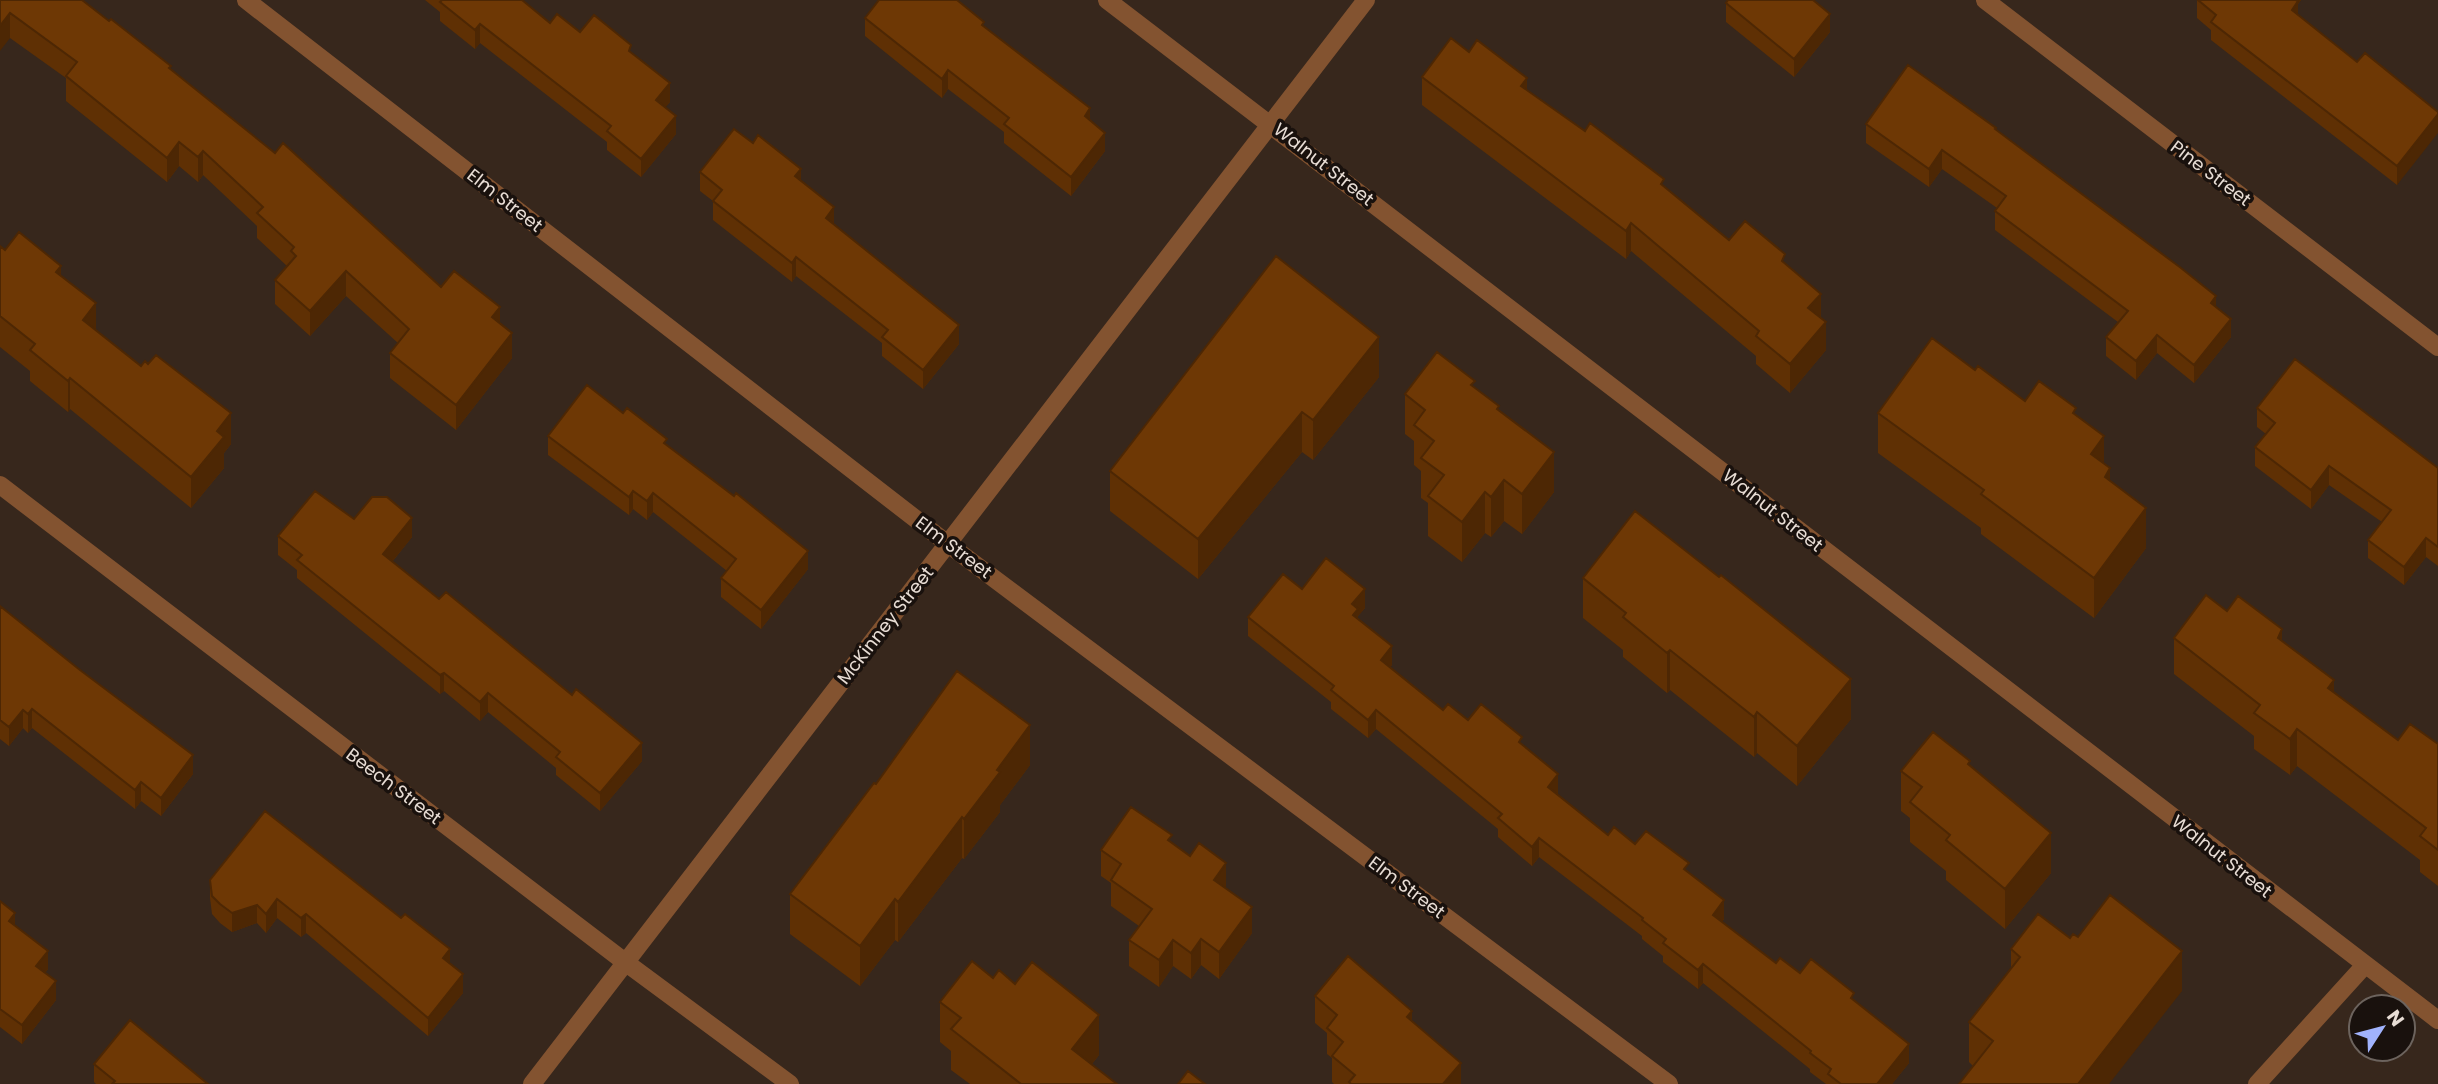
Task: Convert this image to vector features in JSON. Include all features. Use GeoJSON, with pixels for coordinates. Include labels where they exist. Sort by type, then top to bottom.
{"type":"FeatureCollection","features":[{"type":"Feature","properties":{"kind":"street","name":"Elm Street"},"geometry":{"type":"LineString","coordinates":[[246,0],[948,544],[1669,1084]]}},
{"type":"Feature","properties":{"kind":"street","name":"Walnut Street"},"geometry":{"type":"LineString","coordinates":[[1107,0],[2438,1020]]}},
{"type":"Feature","properties":{"kind":"street","name":"McKinney Street"},"geometry":{"type":"LineString","coordinates":[[532,1084],[1366,0]]}},
{"type":"Feature","properties":{"kind":"street","name":"Pine Street"},"geometry":{"type":"LineString","coordinates":[[1985,0],[2438,347]]}},
{"type":"Feature","properties":{"kind":"street","name":"Beech Street"},"geometry":{"type":"LineString","coordinates":[[0,485],[625,962],[790,1084]]}},
{"type":"Feature","properties":{"kind":"street"},"geometry":{"type":"LineString","coordinates":[[2257,1084],[2365,965]]}},
{"type":"Feature","properties":{"kind":"building"},"geometry":{"type":"Polygon","coordinates":[[[0,0],[82,0],[171,66],[169,68],[275,153],[283,143],[441,287],[454,271],[500,307],[492,317],[512,333],[456,405],[390,353],[409,329],[346,271],[310,311],[275,280],[296,256],[291,251],[294,247],[257,213],[263,207],[203,151],[198,157],[179,142],[167,158],[66,76],[77,62],[10,13],[0,26],[0,0]]]}},
{"type":"Feature","properties":{"kind":"building"},"geometry":{"type":"Polygon","coordinates":[[[522,0],[550,23],[557,14],[580,32],[594,15],[631,45],[629,51],[670,83],[656,100],[676,116],[641,159],[607,131],[611,126],[480,24],[475,30],[440,2],[522,0]]]}},
{"type":"Feature","properties":{"kind":"building"},"geometry":{"type":"Polygon","coordinates":[[[879,0],[957,0],[984,22],[982,25],[1090,108],[1085,116],[1105,133],[1071,177],[1004,124],[1009,118],[948,70],[942,79],[865,18],[879,0]]]}},
{"type":"Feature","properties":{"kind":"building"},"geometry":{"type":"Polygon","coordinates":[[[1728,0],[1813,0],[1830,14],[1794,59],[1726,3],[1728,0]]]}},
{"type":"Feature","properties":{"kind":"building"},"geometry":{"type":"Polygon","coordinates":[[[2198,0],[2296,0],[2298,1],[2292,10],[2357,62],[2365,53],[2438,114],[2397,166],[2211,22],[2216,15],[2198,0]]]}},
{"type":"Feature","properties":{"kind":"building"},"geometry":{"type":"Polygon","coordinates":[[[1451,38],[1469,52],[1477,40],[1527,78],[1521,86],[1585,131],[1590,123],[1664,179],[1661,184],[1729,240],[1745,221],[1785,254],[1782,261],[1821,294],[1808,308],[1826,322],[1790,364],[1756,336],[1759,331],[1631,223],[1626,231],[1422,77],[1451,38]]]}},
{"type":"Feature","properties":{"kind":"building"},"geometry":{"type":"Polygon","coordinates":[[[1908,65],[1996,128],[2216,296],[2211,303],[2231,319],[2194,365],[2157,335],[2136,361],[2106,337],[2128,311],[1995,211],[2006,196],[1942,150],[1929,169],[1866,124],[1908,65]]]}},
{"type":"Feature","properties":{"kind":"building"},"geometry":{"type":"Polygon","coordinates":[[[734,129],[753,143],[758,135],[801,169],[795,176],[834,207],[826,218],[959,325],[923,370],[882,337],[888,330],[796,257],[792,263],[713,201],[722,190],[700,172],[734,129]]]}},
{"type":"Feature","properties":{"kind":"building"},"geometry":{"type":"Polygon","coordinates":[[[19,232],[61,266],[56,272],[96,303],[83,320],[141,366],[145,361],[148,364],[156,355],[231,413],[217,431],[224,437],[191,477],[70,378],[68,381],[30,350],[35,344],[0,316],[0,246],[5,250],[19,232]]]}},
{"type":"Feature","properties":{"kind":"building"},"geometry":{"type":"Polygon","coordinates":[[[1276,256],[1379,337],[1313,420],[1302,412],[1198,539],[1110,471],[1276,256]]]}},
{"type":"Feature","properties":{"kind":"building"},"geometry":{"type":"Polygon","coordinates":[[[1932,338],[1975,370],[1978,366],[2025,401],[2039,381],[2076,408],[2073,413],[2104,436],[2091,454],[2110,468],[2105,477],[2146,508],[2094,578],[1981,494],[1984,490],[1878,413],[1932,338]]]}},
{"type":"Feature","properties":{"kind":"building"},"geometry":{"type":"Polygon","coordinates":[[[1437,352],[1475,381],[1471,385],[1499,406],[1497,409],[1554,452],[1522,494],[1504,480],[1491,497],[1485,492],[1462,522],[1428,496],[1444,475],[1421,458],[1434,441],[1414,425],[1425,410],[1405,394],[1437,352]]]}},
{"type":"Feature","properties":{"kind":"building"},"geometry":{"type":"Polygon","coordinates":[[[2295,359],[2438,468],[2438,547],[2426,538],[2404,567],[2368,540],[2391,510],[2329,466],[2311,490],[2255,447],[2275,423],[2257,408],[2295,359]]]}},
{"type":"Feature","properties":{"kind":"building"},"geometry":{"type":"Polygon","coordinates":[[[587,385],[623,413],[627,408],[667,439],[664,443],[734,496],[736,493],[808,551],[761,610],[721,578],[736,559],[653,493],[647,501],[633,491],[629,497],[548,436],[587,385]]]}},
{"type":"Feature","properties":{"kind":"building"},"geometry":{"type":"Polygon","coordinates":[[[315,491],[354,519],[372,497],[387,497],[412,518],[383,554],[439,599],[446,592],[572,695],[576,689],[642,743],[600,793],[556,757],[560,752],[488,693],[480,702],[444,673],[440,675],[297,560],[302,555],[278,536],[315,491]]]}},
{"type":"Feature","properties":{"kind":"building"},"geometry":{"type":"Polygon","coordinates":[[[1635,511],[1719,577],[1721,575],[1851,679],[1797,746],[1757,712],[1754,717],[1670,650],[1667,653],[1623,617],[1626,613],[1583,578],[1635,511]]]}},
{"type":"Feature","properties":{"kind":"building"},"geometry":{"type":"Polygon","coordinates":[[[1326,558],[1365,589],[1352,604],[1358,609],[1353,615],[1392,646],[1381,660],[1443,710],[1448,704],[1468,720],[1481,704],[1522,737],[1519,742],[1558,774],[1548,787],[1608,835],[1614,827],[1635,844],[1646,831],[1689,863],[1684,869],[1724,900],[1713,915],[1776,963],[1780,958],[1800,973],[1811,959],[1854,993],[1851,998],[1909,1044],[1877,1084],[1841,1084],[1828,1074],[1831,1069],[1810,1053],[1811,1051],[1703,964],[1698,970],[1663,943],[1666,939],[1642,920],[1643,918],[1539,838],[1532,847],[1498,818],[1502,814],[1376,710],[1368,720],[1331,690],[1334,686],[1248,617],[1283,574],[1302,589],[1326,558]]]}},
{"type":"Feature","properties":{"kind":"building"},"geometry":{"type":"Polygon","coordinates":[[[2206,595],[2227,611],[2238,596],[2282,629],[2278,638],[2334,680],[2328,688],[2398,740],[2410,724],[2438,744],[2438,850],[2420,836],[2426,828],[2297,729],[2290,739],[2254,713],[2260,705],[2174,638],[2206,595]]]}},
{"type":"Feature","properties":{"kind":"building"},"geometry":{"type":"Polygon","coordinates":[[[0,606],[193,755],[161,798],[141,782],[135,790],[32,709],[28,714],[23,710],[9,727],[0,720],[0,606]]]}},
{"type":"Feature","properties":{"kind":"building"},"geometry":{"type":"Polygon","coordinates":[[[957,671],[1030,725],[997,770],[1000,772],[964,819],[962,817],[898,902],[895,899],[860,946],[790,894],[874,783],[876,784],[957,671]]]}},
{"type":"Feature","properties":{"kind":"building"},"geometry":{"type":"Polygon","coordinates":[[[1933,732],[2051,833],[2005,889],[1946,840],[1950,835],[1910,802],[1922,787],[1901,771],[1933,732]]]}},
{"type":"Feature","properties":{"kind":"building"},"geometry":{"type":"Polygon","coordinates":[[[1131,807],[1172,835],[1168,840],[1190,856],[1199,843],[1226,863],[1214,880],[1252,907],[1219,952],[1201,939],[1191,953],[1173,940],[1159,960],[1129,940],[1152,909],[1111,880],[1121,864],[1101,850],[1131,807]]]}},
{"type":"Feature","properties":{"kind":"building"},"geometry":{"type":"Polygon","coordinates":[[[265,811],[401,918],[405,914],[450,949],[443,958],[463,974],[428,1018],[306,914],[301,918],[277,899],[266,914],[257,905],[232,913],[212,896],[210,880],[265,811]]]}},
{"type":"Feature","properties":{"kind":"building"},"geometry":{"type":"Polygon","coordinates":[[[2110,895],[2182,951],[2078,1084],[1959,1084],[1993,1041],[1969,1022],[2020,957],[2011,949],[2038,914],[2070,938],[2073,934],[2078,937],[2110,895]]]}},
{"type":"Feature","properties":{"kind":"building"},"geometry":{"type":"Polygon","coordinates":[[[0,901],[15,913],[9,921],[48,951],[36,966],[56,981],[22,1025],[0,1009],[0,901]]]}},
{"type":"Feature","properties":{"kind":"building"},"geometry":{"type":"Polygon","coordinates":[[[1348,956],[1412,1011],[1407,1017],[1461,1063],[1443,1084],[1349,1082],[1355,1075],[1332,1056],[1343,1042],[1327,1028],[1337,1015],[1315,996],[1348,956]]]}},
{"type":"Feature","properties":{"kind":"building"},"geometry":{"type":"Polygon","coordinates":[[[972,961],[993,978],[999,970],[1015,984],[1032,962],[1099,1015],[1072,1049],[1117,1084],[1021,1084],[951,1029],[961,1018],[940,1002],[972,961]]]}},
{"type":"Feature","properties":{"kind":"building"},"geometry":{"type":"Polygon","coordinates":[[[130,1020],[208,1084],[112,1084],[115,1081],[94,1064],[130,1020]]]}},
{"type":"Feature","properties":{"kind":"building"},"geometry":{"type":"Polygon","coordinates":[[[1188,1071],[1205,1084],[1178,1084],[1188,1071]]]}}]}
